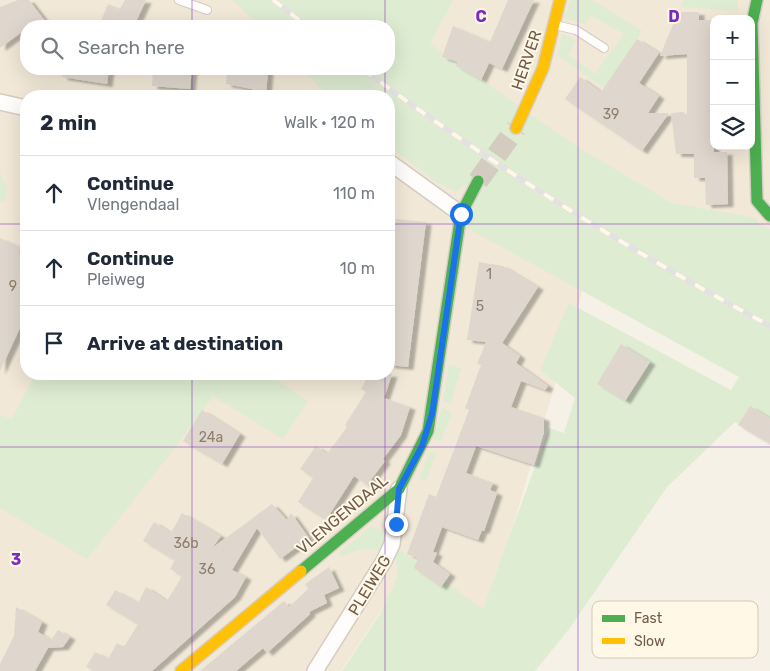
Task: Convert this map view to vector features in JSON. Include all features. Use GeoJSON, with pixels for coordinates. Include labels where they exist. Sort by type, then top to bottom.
{"type":"FeatureCollection","features":[{"type":"Feature","properties":{"kind":"street","name":"HERVER"},"geometry":{"type":"LineString","coordinates":[[516,128],[539,80],[555,25],[560,0]]}},
{"type":"Feature","properties":{"kind":"street"},"geometry":{"type":"LineString","coordinates":[[757,0],[752,23],[757,200],[768,215]]}},
{"type":"Feature","properties":{"kind":"street"},"geometry":{"type":"LineString","coordinates":[[0,102],[20,107]]}},
{"type":"Feature","properties":{"kind":"street"},"geometry":{"type":"LineString","coordinates":[[395,166],[461,214],[478,181]]}},
{"type":"Feature","properties":{"kind":"street","name":"VLENGENDAAL"},"geometry":{"type":"LineString","coordinates":[[181,671],[399,489],[422,446],[430,422],[461,214]]}},
{"type":"Feature","properties":{"kind":"street","name":"PLEIWEG"},"geometry":{"type":"LineString","coordinates":[[314,671],[384,562],[392,544],[399,489]]}},
{"type":"Feature","properties":{"kind":"lane"},"geometry":{"type":"LineString","coordinates":[[179,0],[207,10]]}},
{"type":"Feature","properties":{"kind":"lane"},"geometry":{"type":"LineString","coordinates":[[555,25],[576,30],[604,48]]}},
{"type":"Feature","properties":{"kind":"shaded area"},"geometry":{"type":"Polygon","coordinates":[[[0,0],[770,0],[770,286],[613,188],[483,627],[409,569],[341,671],[0,671],[0,0]]]}},
{"type":"Feature","properties":{"kind":"green space"},"geometry":{"type":"Polygon","coordinates":[[[232,0],[453,0],[430,44],[579,148],[672,203],[755,218],[760,225],[770,229],[770,443],[735,422],[667,487],[569,629],[535,671],[342,671],[380,614],[397,579],[396,547],[483,609],[549,428],[564,433],[575,398],[540,370],[569,303],[731,390],[739,377],[467,228],[477,193],[464,184],[457,192],[439,184],[395,151],[395,90],[323,90],[307,75],[395,75],[395,20],[254,20],[232,0]]]}},
{"type":"Feature","properties":{"kind":"green space"},"geometry":{"type":"Polygon","coordinates":[[[571,0],[592,0],[642,31],[608,83],[619,99],[558,55],[562,34],[576,40],[568,55],[595,74],[624,34],[590,15],[585,24],[564,18],[571,0]]]}},
{"type":"Feature","properties":{"kind":"green space"},"geometry":{"type":"Polygon","coordinates":[[[684,0],[738,0],[738,11],[681,7],[684,0]]]}},
{"type":"Feature","properties":{"kind":"green space"},"geometry":{"type":"Polygon","coordinates":[[[0,173],[7,189],[4,203],[0,201],[0,173]]]}},
{"type":"Feature","properties":{"kind":"green space"},"geometry":{"type":"Polygon","coordinates":[[[449,365],[461,368],[451,403],[443,401],[449,365]]]}},
{"type":"Feature","properties":{"kind":"green space"},"geometry":{"type":"Polygon","coordinates":[[[32,380],[277,380],[308,401],[283,439],[213,396],[87,559],[0,508],[0,415],[12,419],[32,380]]]}},
{"type":"Feature","properties":{"kind":"green space"},"geometry":{"type":"Polygon","coordinates":[[[442,408],[452,412],[441,441],[434,439],[442,408]]]}},
{"type":"Feature","properties":{"kind":"green space"},"geometry":{"type":"Polygon","coordinates":[[[430,451],[436,453],[426,481],[419,479],[430,451]]]}},
{"type":"Feature","properties":{"kind":"green space"},"geometry":{"type":"Polygon","coordinates":[[[372,526],[386,533],[380,551],[360,550],[342,557],[339,553],[372,526]]]}},
{"type":"Feature","properties":{"kind":"building"},"geometry":{"type":"Polygon","coordinates":[[[18,0],[29,0],[44,20],[20,20],[20,33],[0,48],[0,7],[18,0]]]}},
{"type":"Feature","properties":{"kind":"building"},"geometry":{"type":"Polygon","coordinates":[[[125,0],[146,0],[137,20],[101,20],[108,4],[120,9],[125,0]]]}},
{"type":"Feature","properties":{"kind":"building"},"geometry":{"type":"Polygon","coordinates":[[[508,0],[534,0],[502,69],[489,63],[481,80],[456,66],[458,62],[442,57],[453,26],[490,42],[508,0]]]}},
{"type":"Feature","properties":{"kind":"building"},"geometry":{"type":"Polygon","coordinates":[[[678,12],[699,12],[699,20],[710,20],[710,150],[714,150],[714,152],[727,152],[728,204],[706,205],[705,178],[694,178],[694,154],[676,154],[671,113],[683,112],[687,115],[687,54],[660,56],[678,12]]]}},
{"type":"Feature","properties":{"kind":"building"},"geometry":{"type":"Polygon","coordinates":[[[637,39],[659,53],[639,83],[659,96],[648,113],[669,113],[642,151],[565,99],[580,77],[601,92],[637,39]]]}},
{"type":"Feature","properties":{"kind":"building"},"geometry":{"type":"Polygon","coordinates":[[[62,75],[108,75],[107,84],[62,77],[62,75]]]}},
{"type":"Feature","properties":{"kind":"building"},"geometry":{"type":"Polygon","coordinates":[[[153,75],[191,75],[190,89],[152,86],[153,75]]]}},
{"type":"Feature","properties":{"kind":"building"},"geometry":{"type":"Polygon","coordinates":[[[227,75],[268,75],[266,90],[252,90],[226,84],[227,75]]]}},
{"type":"Feature","properties":{"kind":"building"},"geometry":{"type":"Polygon","coordinates":[[[396,219],[426,222],[408,367],[395,366],[396,219]]]}},
{"type":"Feature","properties":{"kind":"building"},"geometry":{"type":"Polygon","coordinates":[[[0,238],[20,247],[20,328],[0,371],[0,238]]]}},
{"type":"Feature","properties":{"kind":"building"},"geometry":{"type":"Polygon","coordinates":[[[479,262],[503,266],[538,287],[502,343],[520,356],[516,363],[548,386],[545,390],[521,381],[511,407],[544,418],[544,432],[534,465],[476,446],[466,473],[493,483],[490,490],[497,493],[484,531],[482,530],[478,540],[442,527],[433,552],[437,553],[433,562],[450,574],[441,587],[414,568],[418,558],[407,554],[429,494],[436,497],[469,410],[465,408],[481,365],[477,364],[486,342],[467,340],[479,262]]]}},
{"type":"Feature","properties":{"kind":"building"},"geometry":{"type":"Polygon","coordinates":[[[621,344],[650,362],[625,401],[597,384],[621,344]]]}},
{"type":"Feature","properties":{"kind":"building"},"geometry":{"type":"Polygon","coordinates":[[[366,380],[390,380],[384,398],[410,407],[401,435],[383,459],[385,461],[367,485],[354,476],[326,520],[298,502],[313,478],[300,469],[316,446],[327,454],[347,427],[345,425],[366,392],[361,389],[366,380]]]}},
{"type":"Feature","properties":{"kind":"building"},"geometry":{"type":"Polygon","coordinates":[[[750,406],[770,418],[770,444],[738,425],[750,406]]]}},
{"type":"Feature","properties":{"kind":"building"},"geometry":{"type":"Polygon","coordinates":[[[202,410],[240,434],[222,464],[183,441],[202,410]]]}},
{"type":"Feature","properties":{"kind":"building"},"geometry":{"type":"Polygon","coordinates":[[[272,504],[287,520],[291,513],[309,538],[280,559],[257,528],[232,570],[246,577],[235,597],[152,671],[94,671],[86,667],[95,652],[108,659],[117,643],[124,647],[138,624],[106,605],[115,590],[138,603],[146,587],[167,601],[182,576],[170,569],[175,560],[143,541],[154,522],[171,533],[182,513],[221,536],[212,548],[272,504]]]}},
{"type":"Feature","properties":{"kind":"building"},"geometry":{"type":"Polygon","coordinates":[[[329,567],[339,588],[324,595],[327,603],[309,612],[310,614],[267,653],[263,648],[236,671],[200,671],[284,601],[289,607],[308,589],[305,584],[329,567]]]}},
{"type":"Feature","properties":{"kind":"building"},"geometry":{"type":"Polygon","coordinates":[[[16,607],[42,622],[38,632],[51,640],[58,630],[70,637],[63,647],[48,648],[35,671],[0,671],[0,664],[14,636],[16,607]]]}},
{"type":"Feature","properties":{"kind":"tunnel"},"geometry":{"type":"LineString","coordinates":[[478,181],[516,128]]}},
{"type":"Feature","properties":{"kind":"railway"},"geometry":{"type":"LineString","coordinates":[[273,0],[299,20]]}},
{"type":"Feature","properties":{"kind":"railway"},"geometry":{"type":"LineString","coordinates":[[371,75],[392,90]]}},
{"type":"Feature","properties":{"kind":"railway"},"geometry":{"type":"LineString","coordinates":[[395,92],[461,139],[613,237],[770,326]]}},
{"type":"Feature","properties":{"kind":"traffic: fast"},"geometry":{"type":"LineString","coordinates":[[757,0],[752,23],[757,201],[770,216]]}},
{"type":"Feature","properties":{"kind":"traffic: fast"},"geometry":{"type":"LineString","coordinates":[[301,571],[399,489],[428,431],[461,214],[478,181]]}},
{"type":"Feature","properties":{"kind":"traffic: slow"},"geometry":{"type":"LineString","coordinates":[[516,128],[543,68],[560,0]]}},
{"type":"Feature","properties":{"kind":"traffic: slow"},"geometry":{"type":"LineString","coordinates":[[181,671],[301,571]]}},
{"type":"Feature","properties":{"kind":"route"},"geometry":{"type":"LineString","coordinates":[[396,524],[399,489],[422,446],[432,414],[461,214]]}}]}
